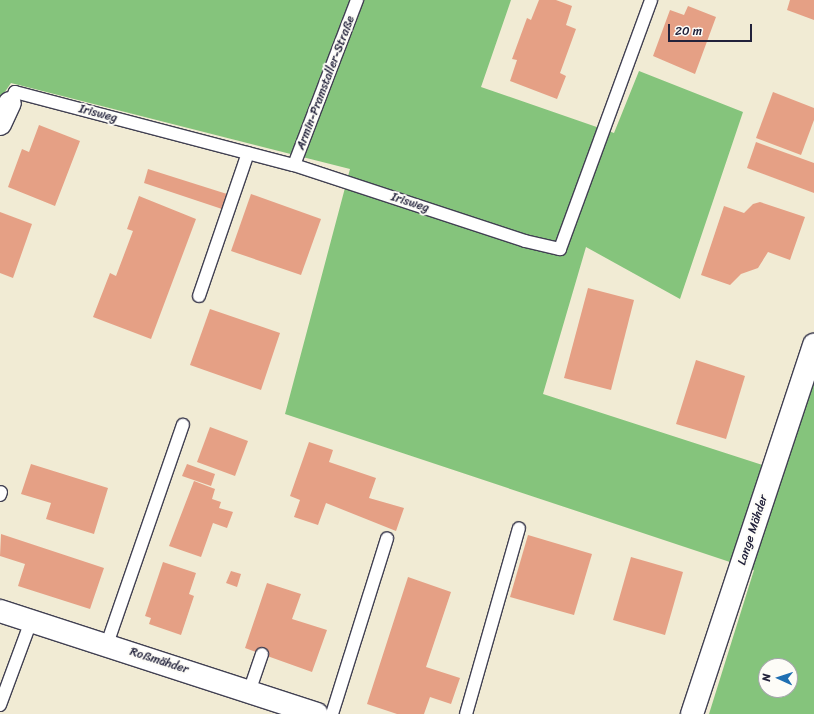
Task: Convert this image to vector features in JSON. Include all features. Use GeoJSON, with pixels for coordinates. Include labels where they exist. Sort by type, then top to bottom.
{"type":"FeatureCollection","features":[{"type":"Feature","properties":{"kind":"street"},"geometry":{"type":"LineString","coordinates":[[0,124],[10,103]]}},
{"type":"Feature","properties":{"kind":"street","name":"Lange Mähder"},"geometry":{"type":"LineString","coordinates":[[692,714],[814,345]]}},
{"type":"Feature","properties":{"kind":"street","name":"Roßmähder"},"geometry":{"type":"LineString","coordinates":[[0,611],[107,644],[317,714]]}},
{"type":"Feature","properties":{"kind":"lane","name":"Armin-Pramstaller-Straße"},"geometry":{"type":"LineString","coordinates":[[294,165],[357,0]]}},
{"type":"Feature","properties":{"kind":"lane","name":"Irisweg"},"geometry":{"type":"LineString","coordinates":[[10,103],[15,92],[294,165],[525,241],[560,249],[651,0]]}},
{"type":"Feature","properties":{"kind":"lane"},"geometry":{"type":"LineString","coordinates":[[199,296],[248,153]]}},
{"type":"Feature","properties":{"kind":"lane"},"geometry":{"type":"LineString","coordinates":[[107,644],[183,425]]}},
{"type":"Feature","properties":{"kind":"lane"},"geometry":{"type":"LineString","coordinates":[[466,714],[519,528]]}},
{"type":"Feature","properties":{"kind":"lane"},"geometry":{"type":"LineString","coordinates":[[332,714],[387,538]]}},
{"type":"Feature","properties":{"kind":"lane"},"geometry":{"type":"LineString","coordinates":[[0,705],[31,621]]}},
{"type":"Feature","properties":{"kind":"lane"},"geometry":{"type":"LineString","coordinates":[[249,692],[262,654]]}},
{"type":"Feature","properties":{"kind":"green space"},"geometry":{"type":"Polygon","coordinates":[[[0,0],[511,0],[481,87],[614,133],[639,71],[743,112],[680,299],[586,247],[543,394],[784,472],[814,377],[814,714],[709,714],[754,570],[285,414],[350,169],[11,83],[0,99],[0,0]]]}},
{"type":"Feature","properties":{"kind":"building"},"geometry":{"type":"Polygon","coordinates":[[[539,0],[556,0],[572,6],[566,25],[576,29],[560,73],[566,76],[557,99],[510,81],[517,60],[512,59],[527,18],[531,20],[539,0]]]}},
{"type":"Feature","properties":{"kind":"building"},"geometry":{"type":"Polygon","coordinates":[[[790,0],[814,0],[814,20],[787,10],[790,0]]]}},
{"type":"Feature","properties":{"kind":"building"},"geometry":{"type":"Polygon","coordinates":[[[688,6],[716,17],[695,74],[653,56],[670,10],[684,15],[688,6]]]}},
{"type":"Feature","properties":{"kind":"building"},"geometry":{"type":"Polygon","coordinates":[[[773,92],[814,108],[814,120],[801,155],[756,138],[773,92]]]}},
{"type":"Feature","properties":{"kind":"building"},"geometry":{"type":"Polygon","coordinates":[[[39,125],[80,141],[55,206],[8,187],[22,149],[29,152],[39,125]]]}},
{"type":"Feature","properties":{"kind":"building"},"geometry":{"type":"Polygon","coordinates":[[[756,142],[814,163],[814,193],[747,168],[756,142]]]}},
{"type":"Feature","properties":{"kind":"building"},"geometry":{"type":"Polygon","coordinates":[[[148,169],[227,194],[222,209],[144,183],[148,169]]]}},
{"type":"Feature","properties":{"kind":"building"},"geometry":{"type":"Polygon","coordinates":[[[251,194],[321,219],[301,275],[231,251],[251,194]]]}},
{"type":"Feature","properties":{"kind":"building"},"geometry":{"type":"Polygon","coordinates":[[[139,196],[196,219],[151,339],[93,317],[110,273],[116,276],[133,231],[127,229],[139,196]]]}},
{"type":"Feature","properties":{"kind":"building"},"geometry":{"type":"Polygon","coordinates":[[[760,202],[805,217],[790,260],[768,252],[758,268],[741,274],[730,285],[701,275],[724,206],[744,213],[753,204],[760,202]]]}},
{"type":"Feature","properties":{"kind":"building"},"geometry":{"type":"Polygon","coordinates":[[[0,212],[32,224],[13,278],[0,273],[0,212]]]}},
{"type":"Feature","properties":{"kind":"building"},"geometry":{"type":"Polygon","coordinates":[[[588,288],[634,300],[611,390],[564,378],[588,288]]]}},
{"type":"Feature","properties":{"kind":"building"},"geometry":{"type":"Polygon","coordinates":[[[210,309],[280,333],[261,390],[190,365],[210,309]]]}},
{"type":"Feature","properties":{"kind":"building"},"geometry":{"type":"Polygon","coordinates":[[[696,360],[745,376],[726,439],[676,424],[696,360]]]}},
{"type":"Feature","properties":{"kind":"building"},"geometry":{"type":"Polygon","coordinates":[[[210,427],[248,441],[235,476],[197,462],[210,427]]]}},
{"type":"Feature","properties":{"kind":"building"},"geometry":{"type":"Polygon","coordinates":[[[309,442],[333,450],[329,462],[376,478],[369,498],[404,508],[396,531],[326,503],[318,525],[294,517],[300,500],[290,496],[309,442]]]}},
{"type":"Feature","properties":{"kind":"building"},"geometry":{"type":"Polygon","coordinates":[[[31,464],[108,488],[94,534],[46,519],[51,503],[21,494],[31,464]]]}},
{"type":"Feature","properties":{"kind":"building"},"geometry":{"type":"Polygon","coordinates":[[[187,464],[215,474],[211,486],[182,476],[187,464]]]}},
{"type":"Feature","properties":{"kind":"building"},"geometry":{"type":"Polygon","coordinates":[[[194,481],[215,489],[212,499],[221,502],[219,508],[233,512],[227,528],[213,523],[201,557],[169,546],[194,481]]]}},
{"type":"Feature","properties":{"kind":"building"},"geometry":{"type":"Polygon","coordinates":[[[1,534],[104,568],[90,609],[18,586],[25,564],[0,556],[1,534]]]}},
{"type":"Feature","properties":{"kind":"building"},"geometry":{"type":"Polygon","coordinates":[[[528,535],[592,554],[574,615],[510,597],[528,535]]]}},
{"type":"Feature","properties":{"kind":"building"},"geometry":{"type":"Polygon","coordinates":[[[631,557],[683,572],[665,635],[613,620],[631,557]]]}},
{"type":"Feature","properties":{"kind":"building"},"geometry":{"type":"Polygon","coordinates":[[[163,562],[196,573],[189,594],[194,596],[181,635],[149,624],[151,618],[145,616],[163,562]]]}},
{"type":"Feature","properties":{"kind":"building"},"geometry":{"type":"Polygon","coordinates":[[[231,571],[241,574],[237,587],[226,583],[231,571]]]}},
{"type":"Feature","properties":{"kind":"building"},"geometry":{"type":"Polygon","coordinates":[[[408,577],[451,592],[426,667],[460,678],[451,704],[430,697],[424,714],[397,714],[367,704],[408,577]]]}},
{"type":"Feature","properties":{"kind":"building"},"geometry":{"type":"Polygon","coordinates":[[[267,583],[301,594],[292,619],[327,630],[312,672],[245,648],[267,583]]]}}]}
